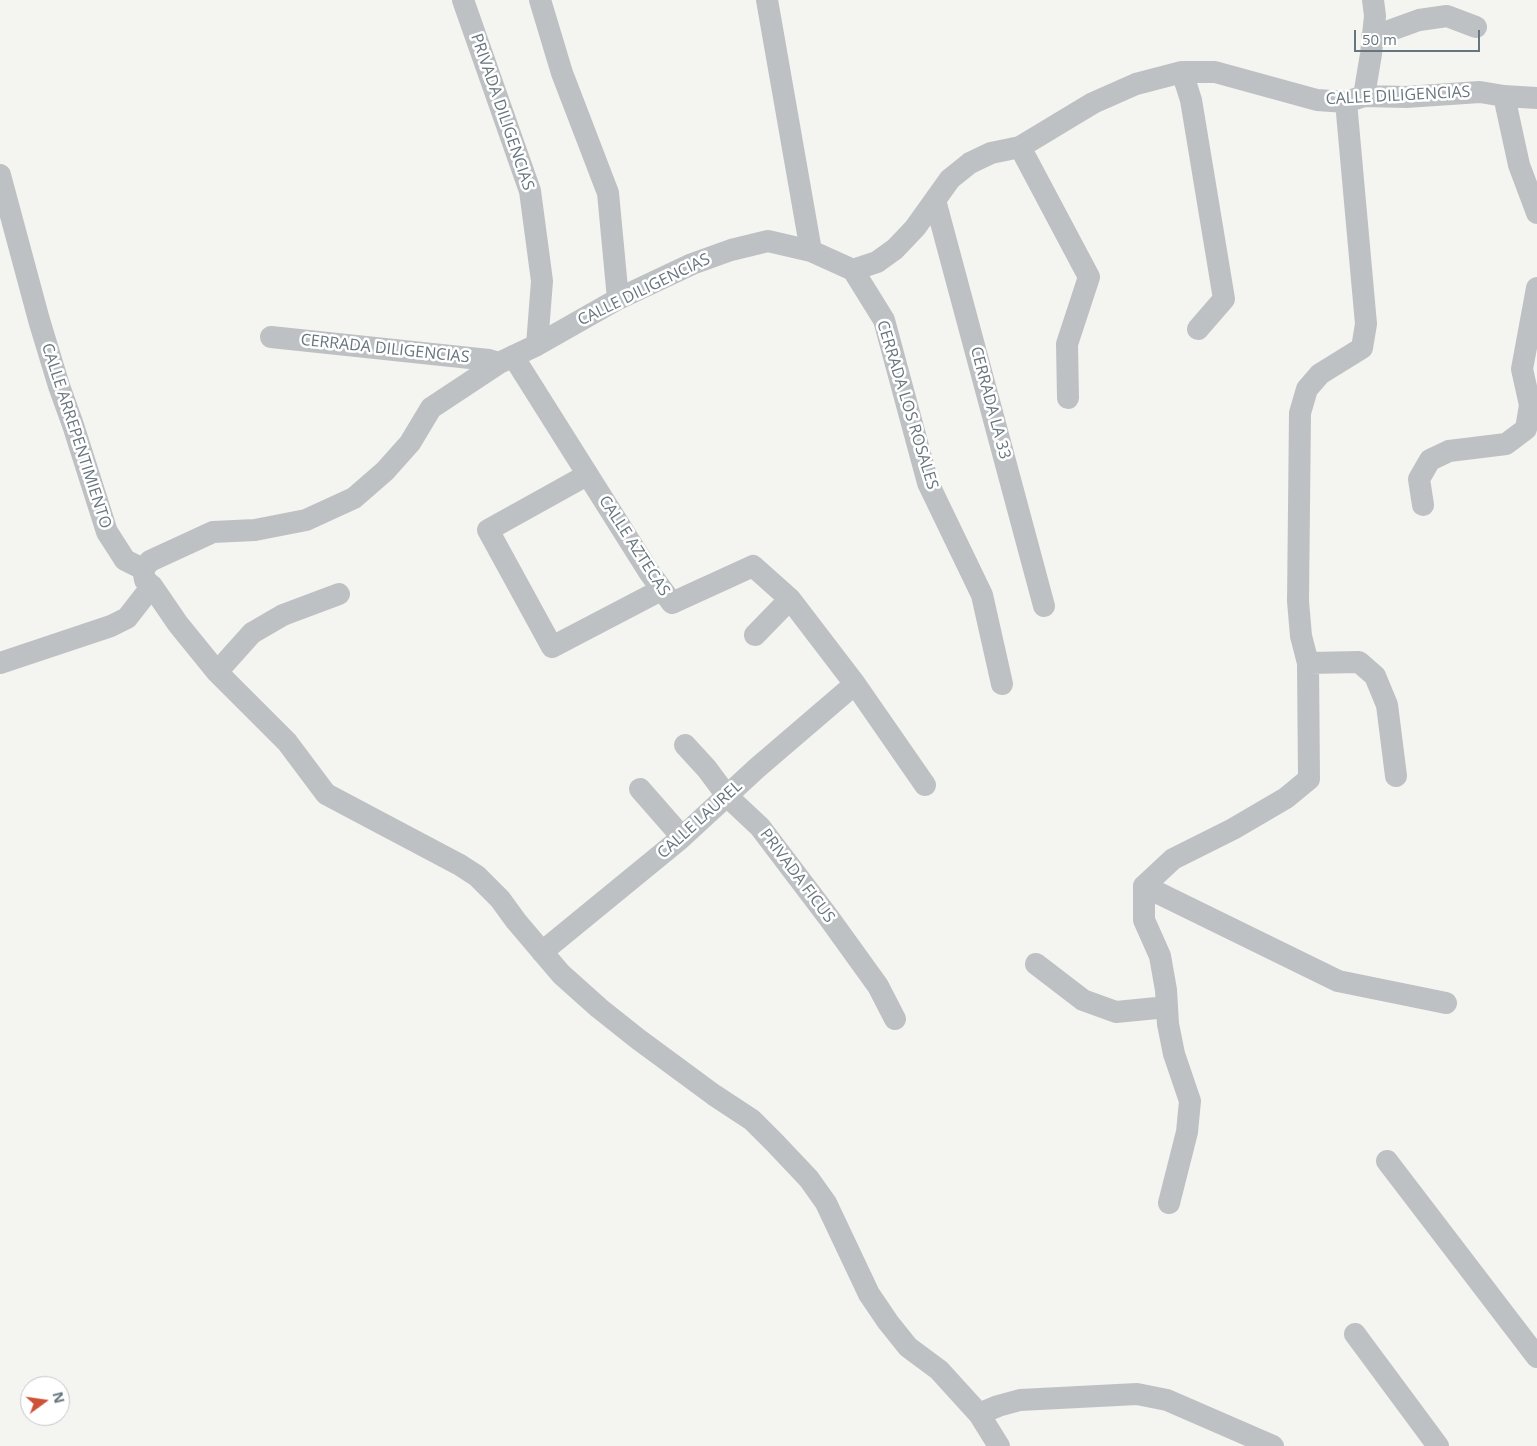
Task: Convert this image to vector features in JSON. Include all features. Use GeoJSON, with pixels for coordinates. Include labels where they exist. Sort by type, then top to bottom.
{"type":"FeatureCollection","features":[{"type":"Feature","properties":{"kind":"street","name":"PRIVADA DILIGENCIAS"},"geometry":{"type":"LineString","coordinates":[[463,0],[530,191],[542,282],[537,346]]}},
{"type":"Feature","properties":{"kind":"street"},"geometry":{"type":"LineString","coordinates":[[540,0],[562,73],[608,193],[618,299]]}},
{"type":"Feature","properties":{"kind":"street"},"geometry":{"type":"LineString","coordinates":[[767,0],[811,251]]}},
{"type":"Feature","properties":{"kind":"street"},"geometry":{"type":"LineString","coordinates":[[1169,1203],[1187,1132],[1190,1101],[1174,1054],[1168,1024],[1160,956],[1144,920],[1144,886],[1173,859],[1233,829],[1286,798],[1309,779],[1308,663],[1301,636],[1298,601],[1300,413],[1307,389],[1320,374],[1362,348],[1366,324],[1355,99],[1371,54],[1375,16],[1373,0]]}},
{"type":"Feature","properties":{"kind":"street"},"geometry":{"type":"LineString","coordinates":[[1372,37],[1419,20],[1447,16],[1476,27]]}},
{"type":"Feature","properties":{"kind":"street","name":"CALLE DILIGENCIAS"},"geometry":{"type":"LineString","coordinates":[[0,663],[111,626],[127,618],[148,578],[150,561],[213,532],[255,530],[306,520],[354,498],[385,472],[410,443],[431,408],[506,360],[537,346],[618,299],[692,264],[731,250],[768,241],[811,251],[853,270],[877,262],[895,250],[914,228],[950,179],[970,162],[991,153],[1020,147],[1093,103],[1136,84],[1182,72],[1215,72],[1317,100],[1480,92],[1537,98]]}},
{"type":"Feature","properties":{"kind":"street"},"geometry":{"type":"LineString","coordinates":[[1182,72],[1191,100],[1224,300],[1198,329]]}},
{"type":"Feature","properties":{"kind":"street"},"geometry":{"type":"LineString","coordinates":[[1504,96],[1519,165],[1537,213]]}},
{"type":"Feature","properties":{"kind":"street"},"geometry":{"type":"LineString","coordinates":[[1020,147],[1089,277],[1067,344],[1068,398]]}},
{"type":"Feature","properties":{"kind":"street","name":"CALLE ARREPENTIMIENTO"},"geometry":{"type":"LineString","coordinates":[[0,175],[39,320],[107,532],[125,560],[148,578],[178,624],[217,672],[286,742],[326,794],[478,876],[500,899],[542,952],[568,980],[638,1039],[714,1095],[752,1120],[775,1142],[809,1179],[826,1203],[869,1294],[888,1322],[908,1346],[939,1370],[979,1414],[999,1446]]}},
{"type":"Feature","properties":{"kind":"street","name":"CERRADA LA 33"},"geometry":{"type":"LineString","coordinates":[[935,200],[1044,606]]}},
{"type":"Feature","properties":{"kind":"street","name":"CERRADA LOS ROSALES"},"geometry":{"type":"LineString","coordinates":[[853,270],[884,320],[928,483],[982,595],[1002,684]]}},
{"type":"Feature","properties":{"kind":"street"},"geometry":{"type":"LineString","coordinates":[[1423,505],[1419,479],[1430,460],[1449,450],[1506,444],[1526,430],[1530,405],[1522,368],[1537,288]]}},
{"type":"Feature","properties":{"kind":"street","name":"CERRADA DILIGENCIAS"},"geometry":{"type":"LineString","coordinates":[[270,337],[489,360],[506,360]]}},
{"type":"Feature","properties":{"kind":"street","name":"CALLE AZTECAS"},"geometry":{"type":"LineString","coordinates":[[506,360],[588,475],[661,590],[672,603],[753,566],[790,599],[855,684],[925,786]]}},
{"type":"Feature","properties":{"kind":"street"},"geometry":{"type":"LineString","coordinates":[[588,475],[488,530],[552,647],[661,590]]}},
{"type":"Feature","properties":{"kind":"street"},"geometry":{"type":"LineString","coordinates":[[217,672],[252,633],[283,615],[339,594]]}},
{"type":"Feature","properties":{"kind":"street"},"geometry":{"type":"LineString","coordinates":[[755,636],[790,599]]}},
{"type":"Feature","properties":{"kind":"street"},"geometry":{"type":"LineString","coordinates":[[1308,663],[1359,662],[1376,676],[1387,705],[1396,776]]}},
{"type":"Feature","properties":{"kind":"street","name":"CALLE LAUREL"},"geometry":{"type":"LineString","coordinates":[[542,952],[682,837],[757,768],[855,684]]}},
{"type":"Feature","properties":{"kind":"street","name":"PRIVADA FICUS"},"geometry":{"type":"LineString","coordinates":[[685,746],[707,769],[727,796],[760,827],[830,918],[878,986],[895,1019]]}},
{"type":"Feature","properties":{"kind":"street"},"geometry":{"type":"LineString","coordinates":[[640,789],[682,837]]}},
{"type":"Feature","properties":{"kind":"street"},"geometry":{"type":"LineString","coordinates":[[1144,886],[1338,981],[1446,1003]]}},
{"type":"Feature","properties":{"kind":"street"},"geometry":{"type":"LineString","coordinates":[[1036,964],[1083,1000],[1116,1012],[1167,1007]]}},
{"type":"Feature","properties":{"kind":"street"},"geometry":{"type":"LineString","coordinates":[[1387,1161],[1537,1357]]}},
{"type":"Feature","properties":{"kind":"street"},"geometry":{"type":"LineString","coordinates":[[1355,1334],[1438,1446]]}},
{"type":"Feature","properties":{"kind":"street"},"geometry":{"type":"LineString","coordinates":[[979,1414],[1020,1400],[1137,1394],[1166,1400],[1273,1446]]}}]}
